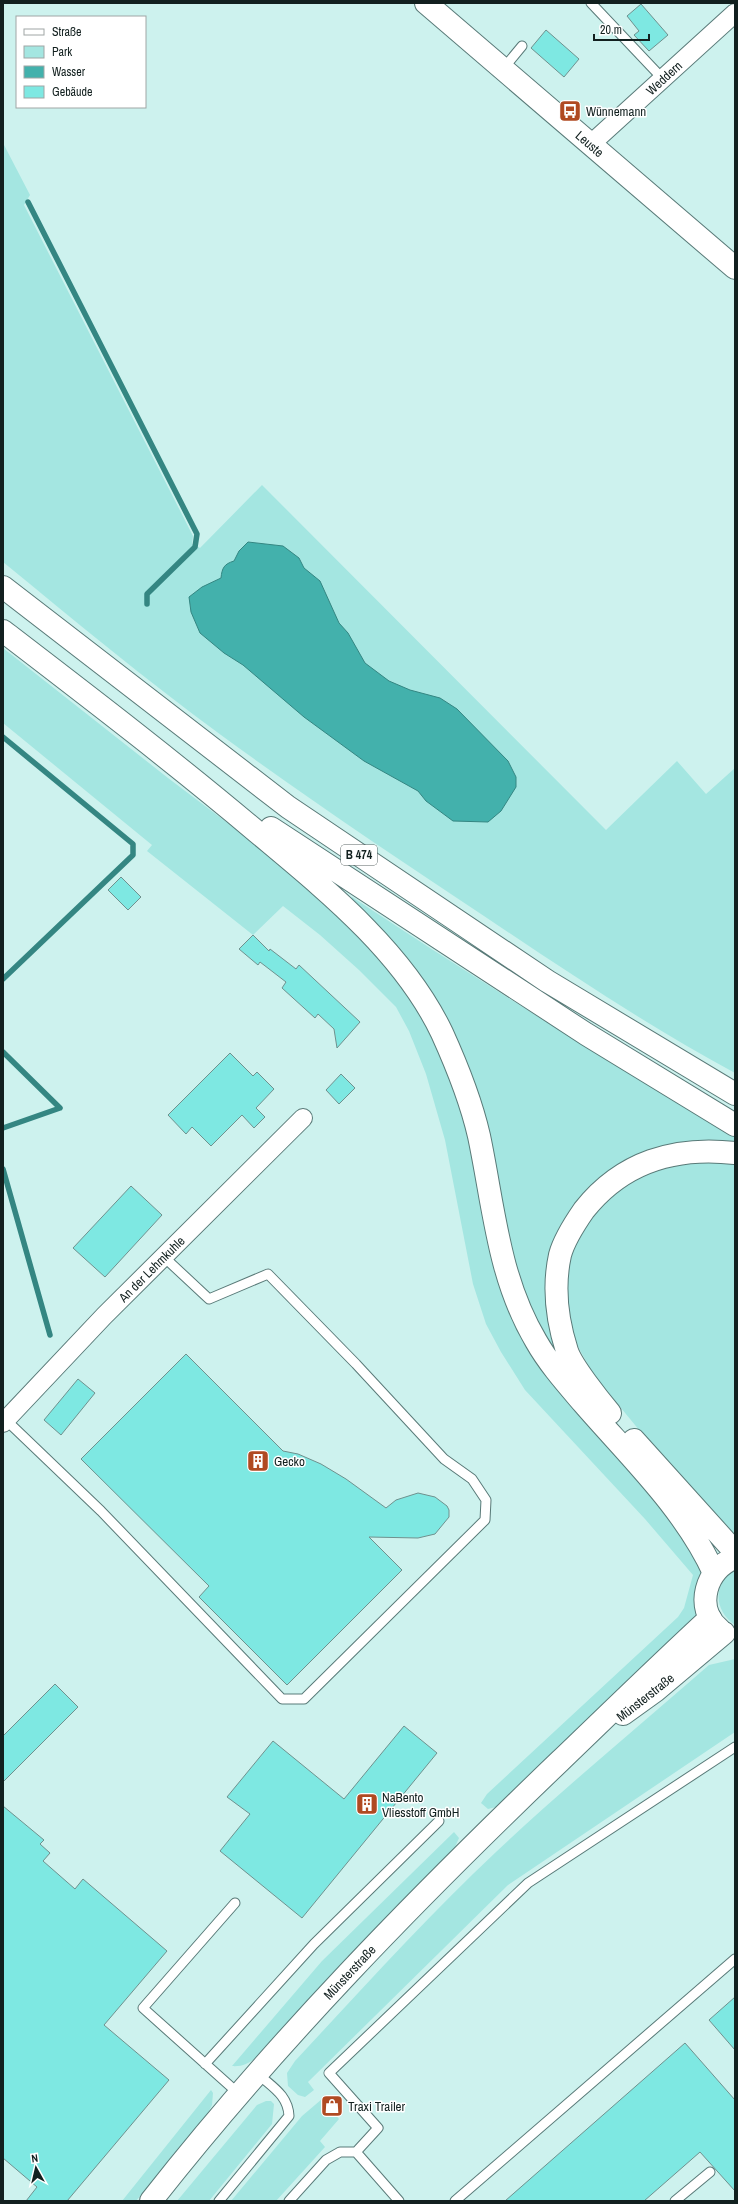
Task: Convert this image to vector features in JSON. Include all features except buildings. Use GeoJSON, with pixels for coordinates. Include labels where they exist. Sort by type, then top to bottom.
{"type":"FeatureCollection","features":[{"type":"Feature","properties":{"kind":"main road","name":"Leuste"},"geometry":{"type":"LineString","coordinates":[[426,3],[503,70],[592,143],[735,268]]}},
{"type":"Feature","properties":{"kind":"main road","name":"B 474"},"geometry":{"type":"LineString","coordinates":[[3,587],[288,807],[547,981],[735,1094]]}},
{"type":"Feature","properties":{"kind":"main road","name":"B 474"},"geometry":{"type":"LineString","coordinates":[[3,631],[188,774],[586,1034],[735,1125]]}},
{"type":"Feature","properties":{"kind":"main road"},"geometry":{"type":"LineString","coordinates":[[188,774],[344,905],[395,962],[419,996],[441,1031],[470,1101],[480,1142],[502,1260],[516,1303],[536,1342],[556,1372],[680,1515],[702,1547],[714,1573]]}},
{"type":"Feature","properties":{"kind":"main road"},"geometry":{"type":"LineString","coordinates":[[735,1154],[719,1152],[666,1156],[639,1165],[614,1179],[594,1198],[576,1221],[560,1254],[556,1282],[556,1305],[567,1352],[597,1398],[735,1552]]}},
{"type":"Feature","properties":{"kind":"main road"},"geometry":{"type":"LineString","coordinates":[[723,1630],[706,1607],[705,1595],[708,1583],[714,1573],[721,1566],[735,1558]]}},
{"type":"Feature","properties":{"kind":"main road","name":"Münsterstraße"},"geometry":{"type":"LineString","coordinates":[[151,2201],[258,2074],[364,1956],[489,1829],[564,1757],[655,1691],[723,1630]]}},
{"type":"Feature","properties":{"kind":"street","name":"Weddern"},"geometry":{"type":"LineString","coordinates":[[592,143],[735,13]]}},
{"type":"Feature","properties":{"kind":"street","name":"An der Lehmkuhle"},"geometry":{"type":"LineString","coordinates":[[5,1421],[104,1316],[302,1118]]}},
{"type":"Feature","properties":{"kind":"lane"},"geometry":{"type":"LineString","coordinates":[[591,3],[662,78]]}},
{"type":"Feature","properties":{"kind":"lane"},"geometry":{"type":"LineString","coordinates":[[503,70],[522,46]]}},
{"type":"Feature","properties":{"kind":"lane"},"geometry":{"type":"LineString","coordinates":[[5,1421],[106,1517],[282,1699],[304,1699],[485,1520],[486,1500],[472,1479],[444,1459],[356,1364],[268,1274],[209,1299],[164,1257]]}},
{"type":"Feature","properties":{"kind":"lane"},"geometry":{"type":"LineString","coordinates":[[289,2201],[326,2160],[340,2152],[356,2152],[378,2128],[329,2073],[528,1883],[735,1747]]}},
{"type":"Feature","properties":{"kind":"lane"},"geometry":{"type":"LineString","coordinates":[[205,2064],[314,1944],[439,1821]]}},
{"type":"Feature","properties":{"kind":"lane"},"geometry":{"type":"LineString","coordinates":[[235,1903],[143,2008],[240,2095]]}},
{"type":"Feature","properties":{"kind":"lane"},"geometry":{"type":"LineString","coordinates":[[455,2201],[735,1959]]}},
{"type":"Feature","properties":{"kind":"lane"},"geometry":{"type":"LineString","coordinates":[[219,2201],[289,2116],[288,2106],[284,2096],[258,2074]]}},
{"type":"Feature","properties":{"kind":"lane"},"geometry":{"type":"LineString","coordinates":[[356,2152],[399,2201]]}},
{"type":"Feature","properties":{"kind":"lane"},"geometry":{"type":"LineString","coordinates":[[675,2201],[710,2172]]}},
{"type":"Feature","properties":{"kind":"green space"},"geometry":{"type":"Polygon","coordinates":[[[3,143],[30,195],[24,205],[193,536],[192,544],[200,548],[262,485],[606,830],[677,761],[706,794],[735,768],[735,1073],[639,1017],[577,977],[417,872],[253,758],[165,693],[3,562],[3,143]]]}},
{"type":"Feature","properties":{"kind":"green space"},"geometry":{"type":"Polygon","coordinates":[[[3,648],[168,778],[283,865],[350,925],[400,983],[430,1031],[461,1102],[503,1293],[704,1567],[698,1614],[496,1807],[488,1809],[481,1803],[487,1794],[678,1617],[684,1608],[693,1575],[645,1519],[525,1390],[501,1352],[486,1324],[473,1284],[445,1140],[426,1074],[409,1031],[396,1007],[359,970],[320,935],[283,906],[253,935],[147,851],[152,845],[3,723],[3,648]]]}},
{"type":"Feature","properties":{"kind":"green space"},"geometry":{"type":"Polygon","coordinates":[[[352,897],[542,1019],[735,1137],[735,1145],[693,1144],[574,1211],[560,1359],[538,1327],[514,1268],[493,1157],[381,932],[351,898],[352,897]]]}},
{"type":"Feature","properties":{"kind":"green space"},"geometry":{"type":"Polygon","coordinates":[[[735,1161],[735,1540],[695,1498],[685,1480],[649,1442],[593,1374],[575,1341],[570,1326],[565,1285],[570,1257],[588,1219],[624,1184],[671,1164],[735,1161]]]}},
{"type":"Feature","properties":{"kind":"green space"},"geometry":{"type":"Polygon","coordinates":[[[735,1570],[735,1625],[723,1612],[718,1597],[722,1582],[735,1570]]]}},
{"type":"Feature","properties":{"kind":"green space"},"geometry":{"type":"Polygon","coordinates":[[[735,1659],[735,1732],[508,1885],[308,2082],[314,2090],[305,2097],[298,2095],[288,2086],[287,2073],[295,2061],[419,1928],[496,1852],[575,1781],[709,1665],[735,1659]]]}},
{"type":"Feature","properties":{"kind":"green space"},"geometry":{"type":"Polygon","coordinates":[[[454,1832],[459,1838],[455,1847],[260,2054],[240,2066],[232,2066],[322,1961],[454,1832]]]}},
{"type":"Feature","properties":{"kind":"green space"},"geometry":{"type":"Polygon","coordinates":[[[211,2090],[213,2093],[212,2105],[207,2115],[136,2201],[122,2201],[211,2090]]]}},
{"type":"Feature","properties":{"kind":"green space"},"geometry":{"type":"Polygon","coordinates":[[[322,2099],[339,2119],[320,2141],[325,2147],[276,2201],[231,2201],[302,2116],[322,2099]]]}},
{"type":"Feature","properties":{"kind":"green space"},"geometry":{"type":"Polygon","coordinates":[[[266,2101],[271,2101],[274,2104],[272,2124],[209,2201],[177,2201],[257,2105],[266,2101]]]}},
{"type":"Feature","properties":{"kind":"water"},"geometry":{"type":"Polygon","coordinates":[[[248,542],[283,546],[299,558],[304,568],[320,581],[339,623],[348,633],[365,663],[389,681],[410,690],[440,698],[457,709],[508,761],[516,777],[516,787],[501,811],[488,822],[453,821],[426,801],[418,791],[364,761],[304,717],[243,665],[224,653],[200,633],[191,612],[189,597],[202,587],[221,578],[224,567],[234,561],[239,551],[248,542]]]}},
{"type":"Feature","properties":{"kind":"waterway"},"geometry":{"type":"LineString","coordinates":[[28,202],[197,534],[195,547],[147,594],[147,604]]}},
{"type":"Feature","properties":{"kind":"waterway"},"geometry":{"type":"LineString","coordinates":[[3,737],[133,844],[133,855],[3,979]]}},
{"type":"Feature","properties":{"kind":"waterway"},"geometry":{"type":"LineString","coordinates":[[3,1052],[60,1108],[3,1128]]}},
{"type":"Feature","properties":{"kind":"waterway"},"geometry":{"type":"LineString","coordinates":[[3,1169],[50,1335]]}},
{"type":"Feature","properties":{"kind":"place","name":"Wünnemann"},"geometry":{"type":"Point","coordinates":[570,111]}},
{"type":"Feature","properties":{"kind":"place","name":"Gecko"},"geometry":{"type":"Point","coordinates":[258,1461]}},
{"type":"Feature","properties":{"kind":"place","name":"NaBento Vliesstoff GmbH"},"geometry":{"type":"Point","coordinates":[367,1804]}},
{"type":"Feature","properties":{"kind":"place","name":"Traxi Trailer"},"geometry":{"type":"Point","coordinates":[332,2106]}}]}
